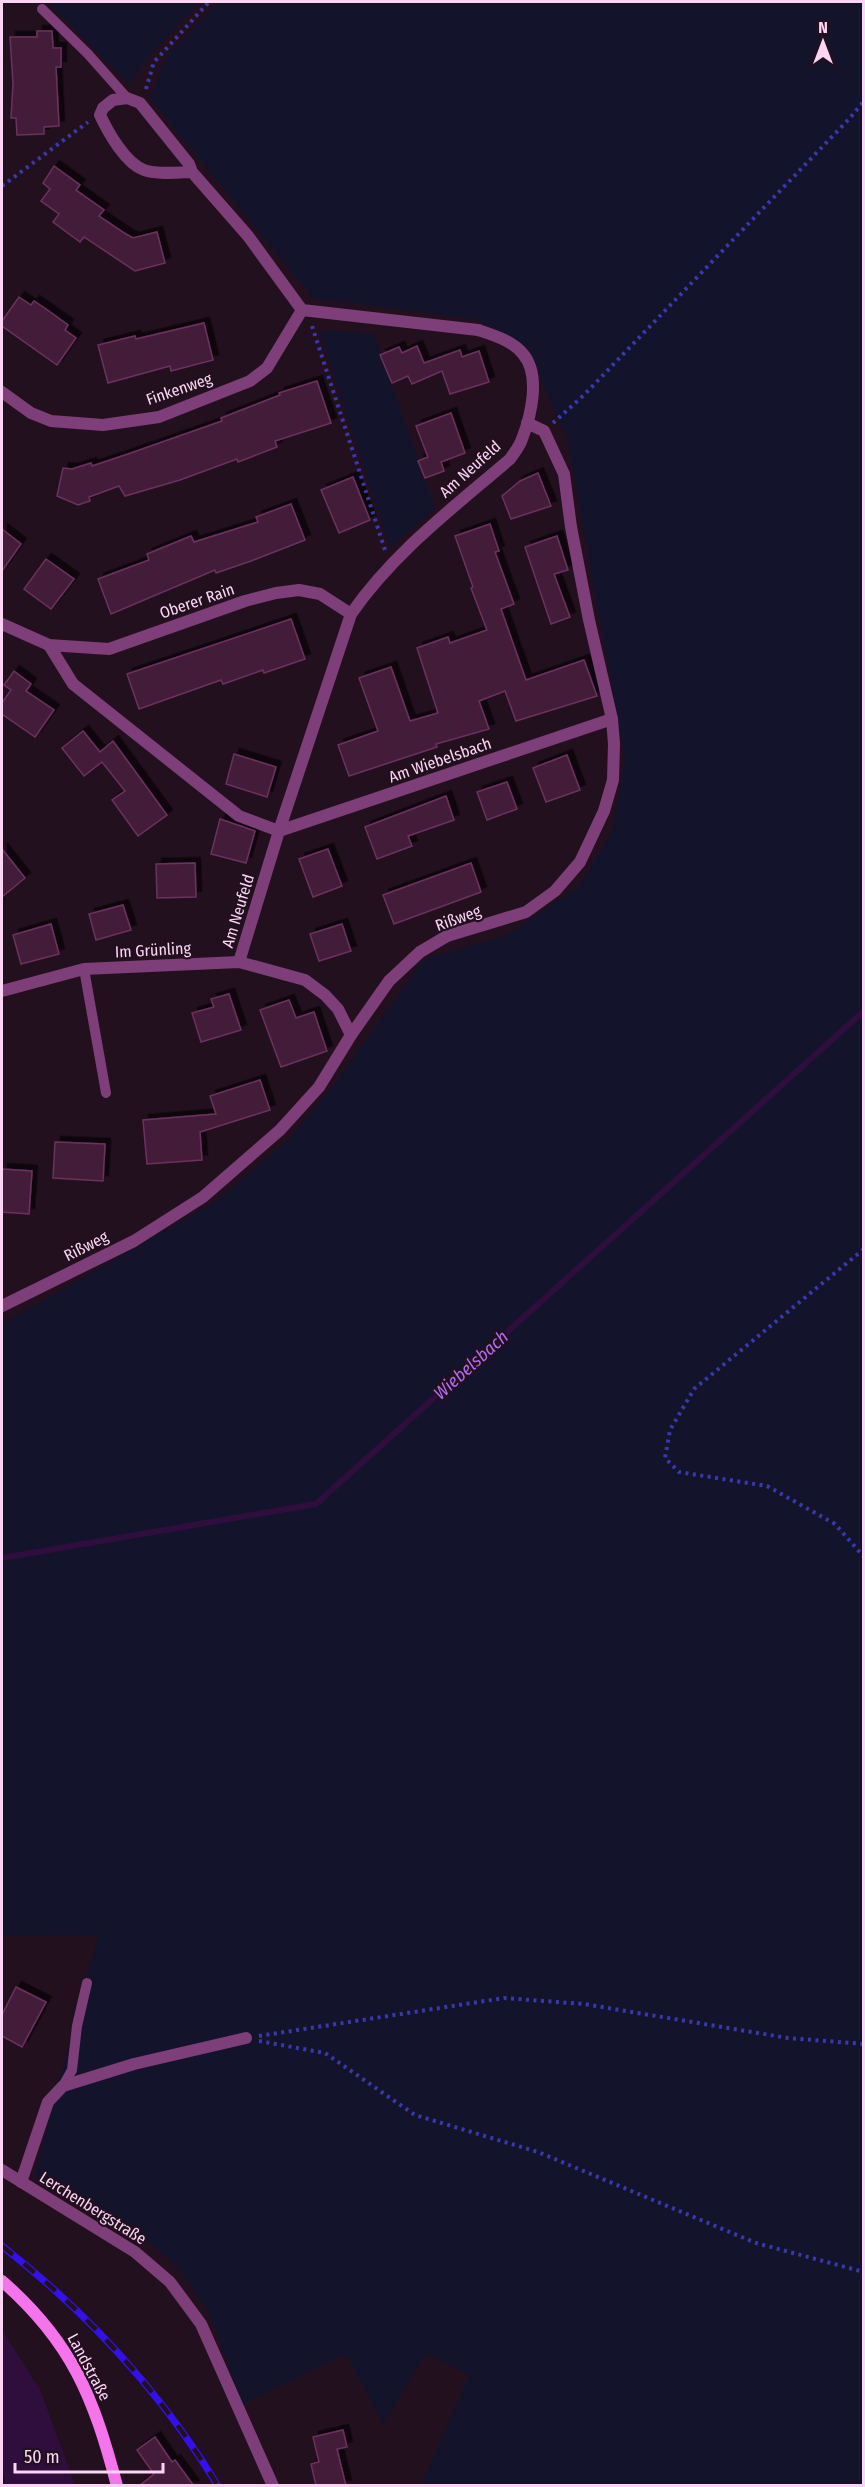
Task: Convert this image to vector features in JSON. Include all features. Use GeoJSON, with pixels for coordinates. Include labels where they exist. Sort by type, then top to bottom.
{"type":"FeatureCollection","features":[{"type":"Feature","properties":{"kind":"street"},"geometry":{"type":"LineString","coordinates":[[192,172],[144,171],[128,159],[107,132],[100,115],[103,108],[113,100],[126,98],[140,103],[189,164],[192,172],[248,236],[305,310]]}},
{"type":"Feature","properties":{"kind":"street","name":"Finkenweg"},"geometry":{"type":"LineString","coordinates":[[2,392],[31,414],[51,421],[103,425],[159,417],[250,381],[267,368],[305,310]]}},
{"type":"Feature","properties":{"kind":"street","name":"Am Neufeld"},"geometry":{"type":"LineString","coordinates":[[239,962],[279,831],[351,614],[403,550],[510,459],[522,441],[532,391],[532,370],[524,354],[496,336],[478,330],[305,310]]}},
{"type":"Feature","properties":{"kind":"street"},"geometry":{"type":"LineString","coordinates":[[527,423],[544,431]]}},
{"type":"Feature","properties":{"kind":"street","name":"Rißweg"},"geometry":{"type":"LineString","coordinates":[[2,1306],[134,1240],[203,1197],[280,1130],[312,1096],[389,981],[420,952],[447,936],[526,912],[555,891],[580,862],[604,811],[613,780],[612,720],[589,620],[571,527],[564,474],[544,431]]}},
{"type":"Feature","properties":{"kind":"street","name":"Oberer Rain"},"geometry":{"type":"LineString","coordinates":[[2,624],[49,645],[109,649],[245,601],[299,590],[320,594],[351,614]]}},
{"type":"Feature","properties":{"kind":"street"},"geometry":{"type":"LineString","coordinates":[[49,645],[73,684],[239,816],[279,831]]}},
{"type":"Feature","properties":{"kind":"street","name":"Am Wiebelsbach"},"geometry":{"type":"LineString","coordinates":[[279,831],[612,720]]}},
{"type":"Feature","properties":{"kind":"street","name":"Im Grünling"},"geometry":{"type":"LineString","coordinates":[[2,991],[84,969],[239,962],[305,980],[325,995],[338,1009],[351,1035]]}},
{"type":"Feature","properties":{"kind":"street"},"geometry":{"type":"LineString","coordinates":[[63,2086],[134,2064],[246,2038]]}},
{"type":"Feature","properties":{"kind":"street","name":"Lerchenbergstraße"},"geometry":{"type":"LineString","coordinates":[[63,2086],[48,2102],[21,2182],[135,2252],[171,2282],[201,2324],[273,2486]]}},
{"type":"Feature","properties":{"kind":"street"},"geometry":{"type":"LineString","coordinates":[[2,2170],[21,2182]]}},
{"type":"Feature","properties":{"kind":"street","name":"Landstraße"},"geometry":{"type":"LineString","coordinates":[[2,2281],[29,2305],[71,2360],[88,2394],[106,2443],[117,2486]]}},
{"type":"Feature","properties":{"kind":"lane"},"geometry":{"type":"LineString","coordinates":[[42,9],[88,54],[126,98]]}},
{"type":"Feature","properties":{"kind":"lane"},"geometry":{"type":"LineString","coordinates":[[84,969],[106,1093]]}},
{"type":"Feature","properties":{"kind":"lane"},"geometry":{"type":"LineString","coordinates":[[63,2086],[72,2070],[77,2026],[87,1983]]}},
{"type":"Feature","properties":{"kind":"path"},"geometry":{"type":"LineString","coordinates":[[140,103],[153,62],[208,2]]}},
{"type":"Feature","properties":{"kind":"path"},"geometry":{"type":"LineString","coordinates":[[544,431],[584,395],[864,101]]}},
{"type":"Feature","properties":{"kind":"path"},"geometry":{"type":"LineString","coordinates":[[2,186],[82,125]]}},
{"type":"Feature","properties":{"kind":"path"},"geometry":{"type":"LineString","coordinates":[[305,310],[390,565]]}},
{"type":"Feature","properties":{"kind":"path"},"geometry":{"type":"LineString","coordinates":[[864,1249],[694,1389],[670,1430],[665,1458],[679,1472],[767,1486],[835,1524],[864,1557]]}},
{"type":"Feature","properties":{"kind":"path"},"geometry":{"type":"LineString","coordinates":[[246,2038],[504,1998],[584,2004],[788,2038],[864,2044]]}},
{"type":"Feature","properties":{"kind":"path"},"geometry":{"type":"LineString","coordinates":[[246,2038],[325,2054],[415,2115],[538,2152],[756,2242],[864,2272]]}},
{"type":"Feature","properties":{"kind":"shaded area"},"geometry":{"type":"Polygon","coordinates":[[[48,2],[201,2],[154,50],[129,84],[48,2]]]}},
{"type":"Feature","properties":{"kind":"shaded area"},"geometry":{"type":"Polygon","coordinates":[[[219,2],[863,2],[863,2485],[421,2485],[469,2375],[427,2353],[383,2424],[346,2354],[242,2405],[211,2316],[176,2264],[132,2229],[34,2177],[98,1935],[2,1936],[2,1324],[216,1201],[288,1140],[334,1085],[424,959],[505,936],[581,885],[613,828],[625,759],[567,437],[547,395],[530,349],[475,319],[313,298],[150,98],[167,55],[219,2]]]}},
{"type":"Feature","properties":{"kind":"shaded area"},"geometry":{"type":"Polygon","coordinates":[[[325,330],[374,334],[435,508],[390,548],[320,333],[325,330]]]}},
{"type":"Feature","properties":{"kind":"shaded area"},"geometry":{"type":"Polygon","coordinates":[[[2,2330],[40,2390],[75,2485],[6,2485],[2,2469],[2,2330]]]}},
{"type":"Feature","properties":{"kind":"building"},"geometry":{"type":"Polygon","coordinates":[[[37,31],[52,31],[53,48],[61,48],[61,67],[56,67],[59,126],[44,127],[44,134],[17,135],[16,118],[11,118],[13,84],[10,37],[37,37],[37,31]]]}},
{"type":"Feature","properties":{"kind":"building"},"geometry":{"type":"Polygon","coordinates":[[[54,166],[80,185],[76,190],[104,210],[99,216],[126,234],[133,238],[157,232],[165,263],[135,271],[84,237],[80,242],[53,222],[59,214],[41,201],[50,189],[43,183],[54,166]]]}},
{"type":"Feature","properties":{"kind":"building"},"geometry":{"type":"Polygon","coordinates":[[[19,297],[31,305],[34,301],[46,309],[68,325],[65,330],[76,338],[57,365],[2,326],[2,321],[19,297]]]}},
{"type":"Feature","properties":{"kind":"building"},"geometry":{"type":"Polygon","coordinates":[[[204,323],[213,360],[171,371],[170,366],[108,383],[98,345],[135,336],[136,339],[204,323]]]}},
{"type":"Feature","properties":{"kind":"building"},"geometry":{"type":"Polygon","coordinates":[[[417,346],[424,363],[460,350],[462,357],[479,351],[489,382],[450,394],[442,371],[412,384],[408,376],[392,383],[380,355],[399,347],[402,353],[417,346]]]}},
{"type":"Feature","properties":{"kind":"building"},"geometry":{"type":"Polygon","coordinates":[[[317,381],[331,423],[275,441],[277,447],[238,462],[237,459],[180,480],[125,496],[119,486],[89,497],[90,501],[78,505],[57,496],[63,468],[72,469],[91,463],[92,466],[128,454],[222,421],[221,418],[280,395],[279,393],[317,381]]]}},
{"type":"Feature","properties":{"kind":"building"},"geometry":{"type":"Polygon","coordinates":[[[451,413],[465,453],[441,462],[444,471],[425,478],[418,461],[428,457],[416,426],[451,413]]]}},
{"type":"Feature","properties":{"kind":"building"},"geometry":{"type":"Polygon","coordinates":[[[538,473],[551,506],[511,519],[502,496],[520,481],[538,473]]]}},
{"type":"Feature","properties":{"kind":"building"},"geometry":{"type":"Polygon","coordinates":[[[353,477],[370,520],[339,533],[321,490],[353,477]]]}},
{"type":"Feature","properties":{"kind":"building"},"geometry":{"type":"Polygon","coordinates":[[[291,504],[305,540],[216,573],[215,570],[111,614],[98,579],[149,560],[147,554],[191,536],[194,542],[258,522],[256,517],[291,504]]]}},
{"type":"Feature","properties":{"kind":"building"},"geometry":{"type":"Polygon","coordinates":[[[490,524],[499,551],[495,552],[514,604],[501,609],[526,680],[584,660],[597,696],[516,721],[505,691],[479,701],[489,729],[436,744],[437,747],[349,776],[338,745],[378,731],[359,678],[391,667],[410,721],[438,713],[417,648],[448,637],[450,643],[487,630],[455,536],[490,524]]]}},
{"type":"Feature","properties":{"kind":"building"},"geometry":{"type":"Polygon","coordinates":[[[2,529],[21,544],[2,571],[2,529]]]}},
{"type":"Feature","properties":{"kind":"building"},"geometry":{"type":"Polygon","coordinates":[[[557,536],[568,570],[554,574],[570,617],[551,624],[525,547],[557,536]]]}},
{"type":"Feature","properties":{"kind":"building"},"geometry":{"type":"Polygon","coordinates":[[[46,559],[74,579],[51,609],[24,589],[46,559]]]}},
{"type":"Feature","properties":{"kind":"building"},"geometry":{"type":"Polygon","coordinates":[[[291,619],[305,659],[223,684],[221,680],[139,709],[127,674],[291,619]]]}},
{"type":"Feature","properties":{"kind":"building"},"geometry":{"type":"Polygon","coordinates":[[[14,671],[31,684],[26,691],[54,710],[35,737],[2,714],[2,703],[11,690],[4,685],[14,671]]]}},
{"type":"Feature","properties":{"kind":"building"},"geometry":{"type":"Polygon","coordinates":[[[83,731],[100,752],[113,741],[167,815],[138,836],[112,800],[125,791],[102,762],[84,776],[62,748],[83,731]]]}},
{"type":"Feature","properties":{"kind":"building"},"geometry":{"type":"Polygon","coordinates":[[[234,754],[276,767],[267,797],[226,784],[234,754]]]}},
{"type":"Feature","properties":{"kind":"building"},"geometry":{"type":"Polygon","coordinates":[[[567,755],[580,790],[546,802],[533,768],[567,755]]]}},
{"type":"Feature","properties":{"kind":"building"},"geometry":{"type":"Polygon","coordinates":[[[507,782],[517,809],[487,820],[477,792],[507,782]]]}},
{"type":"Feature","properties":{"kind":"building"},"geometry":{"type":"Polygon","coordinates":[[[446,796],[454,820],[408,836],[412,846],[377,859],[365,827],[446,796]]]}},
{"type":"Feature","properties":{"kind":"building"},"geometry":{"type":"Polygon","coordinates":[[[220,819],[255,831],[246,863],[211,854],[220,819]]]}},
{"type":"Feature","properties":{"kind":"building"},"geometry":{"type":"Polygon","coordinates":[[[2,849],[25,878],[2,897],[2,849]]]}},
{"type":"Feature","properties":{"kind":"building"},"geometry":{"type":"Polygon","coordinates":[[[328,849],[342,886],[313,897],[299,859],[328,849]]]}},
{"type":"Feature","properties":{"kind":"building"},"geometry":{"type":"Polygon","coordinates":[[[195,863],[196,897],[157,898],[156,864],[195,863]]]}},
{"type":"Feature","properties":{"kind":"building"},"geometry":{"type":"Polygon","coordinates":[[[471,863],[481,892],[394,924],[383,895],[471,863]]]}},
{"type":"Feature","properties":{"kind":"building"},"geometry":{"type":"Polygon","coordinates":[[[123,905],[131,930],[96,940],[89,914],[123,905]]]}},
{"type":"Feature","properties":{"kind":"building"},"geometry":{"type":"Polygon","coordinates":[[[51,924],[59,954],[21,964],[13,935],[51,924]]]}},
{"type":"Feature","properties":{"kind":"building"},"geometry":{"type":"Polygon","coordinates":[[[342,924],[351,951],[319,961],[310,934],[342,924]]]}},
{"type":"Feature","properties":{"kind":"building"},"geometry":{"type":"Polygon","coordinates":[[[229,994],[241,1030],[201,1042],[192,1013],[214,1007],[211,999],[229,994]]]}},
{"type":"Feature","properties":{"kind":"building"},"geometry":{"type":"Polygon","coordinates":[[[289,1000],[296,1018],[314,1012],[327,1051],[281,1067],[260,1010],[289,1000]]]}},
{"type":"Feature","properties":{"kind":"building"},"geometry":{"type":"Polygon","coordinates":[[[260,1080],[270,1110],[200,1132],[202,1160],[147,1164],[143,1120],[216,1114],[210,1096],[260,1080]]]}},
{"type":"Feature","properties":{"kind":"building"},"geometry":{"type":"Polygon","coordinates":[[[55,1142],[105,1144],[103,1181],[53,1178],[55,1142]]]}},
{"type":"Feature","properties":{"kind":"building"},"geometry":{"type":"Polygon","coordinates":[[[2,1169],[32,1171],[29,1214],[2,1212],[2,1169]]]}},
{"type":"Feature","properties":{"kind":"building"},"geometry":{"type":"Polygon","coordinates":[[[16,1987],[46,2002],[22,2047],[2,2036],[2,2015],[16,1987]]]}},
{"type":"Feature","properties":{"kind":"building"},"geometry":{"type":"Polygon","coordinates":[[[343,2430],[347,2447],[337,2449],[346,2486],[316,2486],[311,2464],[319,2462],[313,2437],[343,2430]]]}},
{"type":"Feature","properties":{"kind":"building"},"geometry":{"type":"Polygon","coordinates":[[[155,2437],[172,2462],[175,2460],[194,2486],[139,2486],[154,2474],[137,2450],[155,2437]]]}},
{"type":"Feature","properties":{"kind":"waterway","name":"Wiebelsbach"},"geometry":{"type":"LineString","coordinates":[[2,1558],[316,1504],[864,1011]]}},
{"type":"Feature","properties":{"kind":"railway"},"geometry":{"type":"LineString","coordinates":[[2,2246],[64,2299],[121,2356],[172,2418],[218,2486]]}}]}
